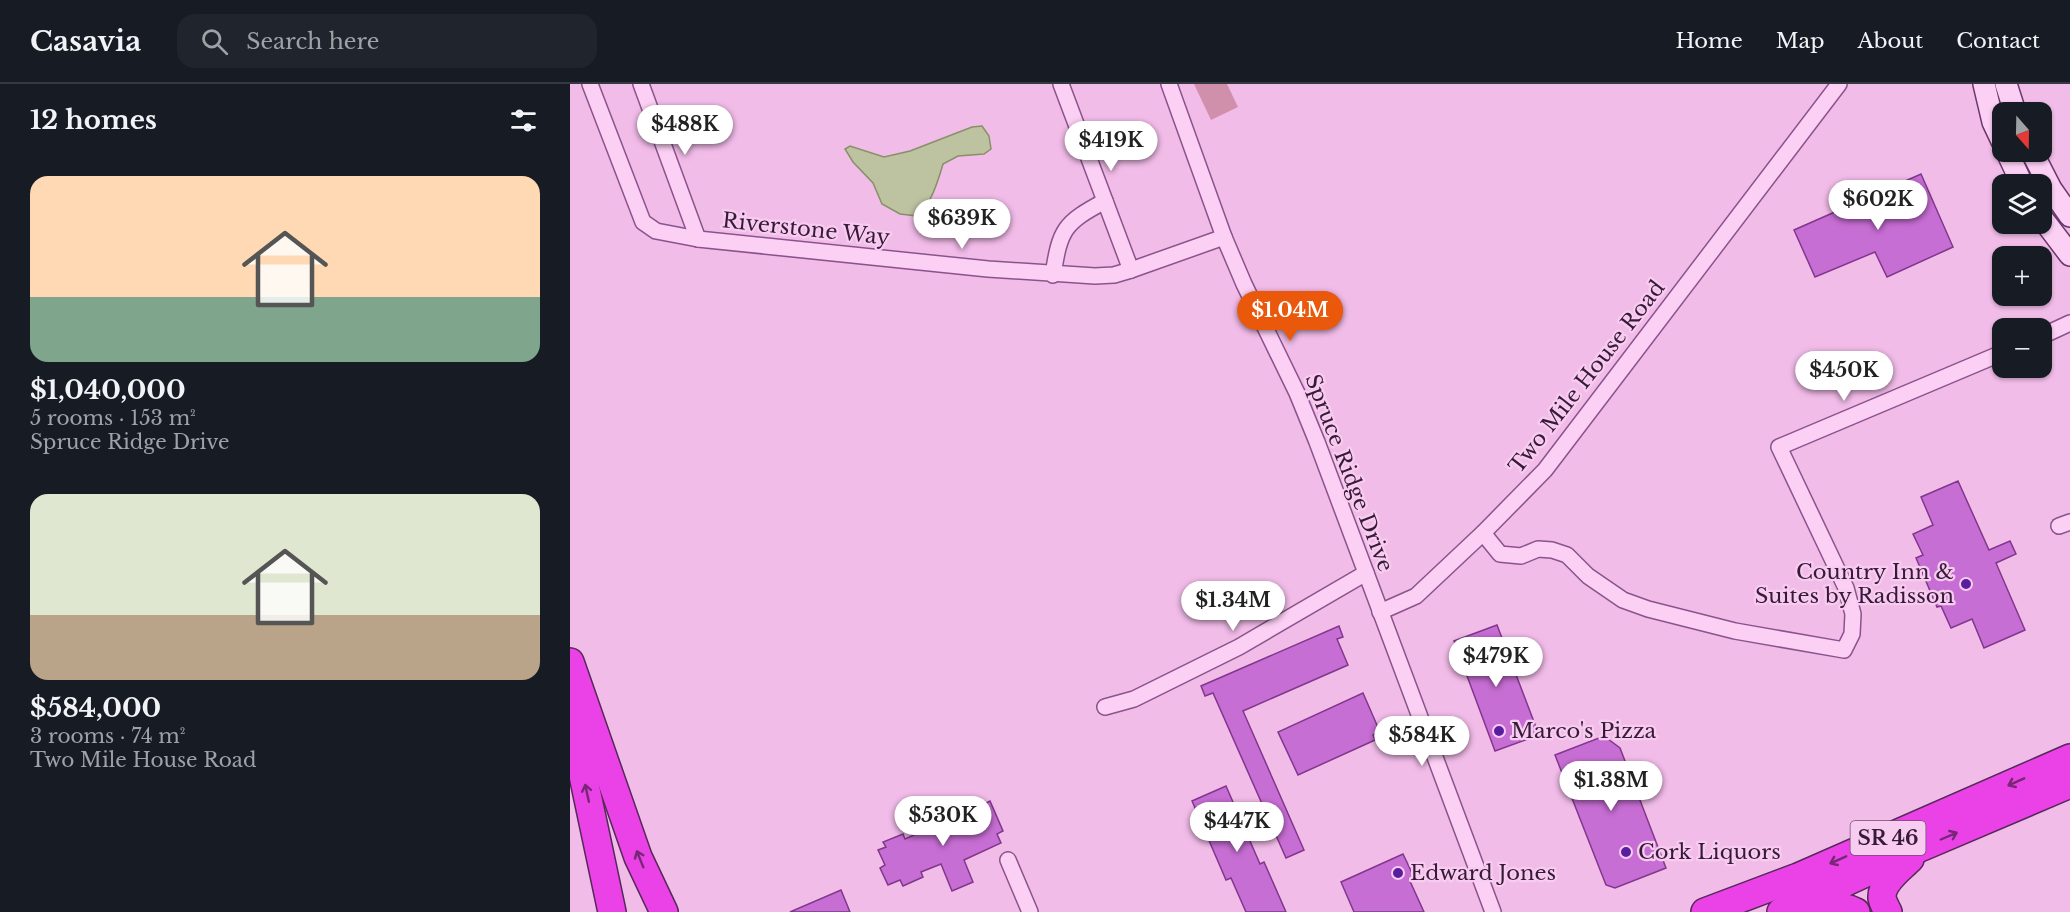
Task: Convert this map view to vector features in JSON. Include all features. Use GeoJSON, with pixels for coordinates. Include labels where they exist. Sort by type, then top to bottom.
{"type":"FeatureCollection","features":[{"type":"Feature","properties":{"kind":"highway"},"geometry":{"type":"LineString","coordinates":[[570,662],[638,856],[664,912]]}},
{"type":"Feature","properties":{"kind":"highway"},"geometry":{"type":"LineString","coordinates":[[570,714],[612,912]]}},
{"type":"Feature","properties":{"kind":"highway","name":"SR 46"},"geometry":{"type":"LineString","coordinates":[[1705,912],[1798,878],[2070,758]]}},
{"type":"Feature","properties":{"kind":"highway","name":"SR 46"},"geometry":{"type":"LineString","coordinates":[[1783,912],[2070,784]]}},
{"type":"Feature","properties":{"kind":"highway"},"geometry":{"type":"LineString","coordinates":[[1888,912],[1882,899],[1884,889],[1889,880],[1923,848]]}},
{"type":"Feature","properties":{"kind":"highway"},"geometry":{"type":"LineString","coordinates":[[1783,912],[1825,904],[1844,906],[1856,912]]}},
{"type":"Feature","properties":{"kind":"street","name":"Riverstone Way"},"geometry":{"type":"LineString","coordinates":[[590,84],[643,222],[656,231],[698,239],[1053,274],[1095,276],[1131,270],[1224,237]]}},
{"type":"Feature","properties":{"kind":"street"},"geometry":{"type":"LineString","coordinates":[[641,84],[698,239]]}},
{"type":"Feature","properties":{"kind":"street"},"geometry":{"type":"LineString","coordinates":[[1061,84],[1131,270]]}},
{"type":"Feature","properties":{"kind":"street","name":"Spruce Ridge Drive"},"geometry":{"type":"LineString","coordinates":[[1169,84],[1224,237],[1244,284],[1297,393],[1380,612]]}},
{"type":"Feature","properties":{"kind":"street","name":"Two Mile House Road"},"geometry":{"type":"LineString","coordinates":[[1380,612],[1416,596],[1545,470],[1839,84]]}},
{"type":"Feature","properties":{"kind":"street"},"geometry":{"type":"LineString","coordinates":[[1984,84],[1992,118]]}},
{"type":"Feature","properties":{"kind":"street"},"geometry":{"type":"LineString","coordinates":[[2006,84],[2012,102]]}},
{"type":"Feature","properties":{"kind":"street"},"geometry":{"type":"LineString","coordinates":[[2037,162],[2051,189],[2070,216]]}},
{"type":"Feature","properties":{"kind":"street"},"geometry":{"type":"LineString","coordinates":[[1053,274],[1057,245],[1065,227],[1077,215],[1105,201]]}},
{"type":"Feature","properties":{"kind":"street"},"geometry":{"type":"LineString","coordinates":[[2052,231],[2070,255]]}},
{"type":"Feature","properties":{"kind":"street"},"geometry":{"type":"LineString","coordinates":[[2052,331],[2070,323]]}},
{"type":"Feature","properties":{"kind":"street"},"geometry":{"type":"LineString","coordinates":[[1483,533],[1500,554],[1521,556],[1538,549],[1552,550],[1567,555],[1588,576],[1623,600],[1648,609],[1735,632],[1844,650],[1852,634],[1853,614],[1846,588],[1779,447],[1992,357]]}},
{"type":"Feature","properties":{"kind":"street"},"geometry":{"type":"LineString","coordinates":[[1106,707],[1134,699],[1239,647],[1366,573]]}},
{"type":"Feature","properties":{"kind":"street"},"geometry":{"type":"LineString","coordinates":[[1380,612],[1493,912]]}},
{"type":"Feature","properties":{"kind":"street"},"geometry":{"type":"LineString","coordinates":[[1008,860],[1030,912]]}},
{"type":"Feature","properties":{"kind":"shaded area"},"geometry":{"type":"Polygon","coordinates":[[[1194,84],[1227,84],[1238,107],[1211,120],[1194,84]]]}},
{"type":"Feature","properties":{"kind":"shaded area"},"geometry":{"type":"Polygon","coordinates":[[[982,126],[989,136],[991,149],[984,154],[958,156],[943,164],[930,199],[917,216],[900,214],[882,204],[873,183],[853,162],[845,149],[850,146],[884,157],[910,151],[972,127],[982,126]]]}},
{"type":"Feature","properties":{"kind":"building"},"geometry":{"type":"Polygon","coordinates":[[[1921,174],[1953,247],[1887,277],[1875,252],[1815,277],[1794,230],[1921,174]]]}},
{"type":"Feature","properties":{"kind":"building","name":"Country Inn & Suites by Radisson"},"geometry":{"type":"Polygon","coordinates":[[[1958,481],[1989,550],[2010,541],[2016,554],[1996,563],[2025,630],[1984,648],[1972,619],[1951,628],[1941,606],[1937,607],[1916,558],[1923,555],[1913,534],[1933,525],[1921,497],[1958,481]]]}},
{"type":"Feature","properties":{"kind":"building"},"geometry":{"type":"Polygon","coordinates":[[[1497,625],[1539,735],[1495,751],[1454,641],[1497,625]]]}},
{"type":"Feature","properties":{"kind":"building"},"geometry":{"type":"Polygon","coordinates":[[[1339,626],[1343,637],[1337,639],[1348,665],[1243,711],[1304,850],[1286,858],[1213,693],[1205,696],[1201,686],[1339,626]]]}},
{"type":"Feature","properties":{"kind":"building"},"geometry":{"type":"Polygon","coordinates":[[[1363,693],[1380,732],[1373,735],[1375,740],[1298,775],[1278,732],[1363,693]]]}},
{"type":"Feature","properties":{"kind":"building"},"geometry":{"type":"Polygon","coordinates":[[[1604,736],[1620,748],[1666,868],[1615,888],[1606,885],[1555,755],[1604,736]]]}},
{"type":"Feature","properties":{"kind":"building"},"geometry":{"type":"Polygon","coordinates":[[[1226,786],[1260,864],[1264,862],[1286,912],[1246,912],[1231,878],[1226,880],[1192,801],[1226,786]]]}},
{"type":"Feature","properties":{"kind":"building"},"geometry":{"type":"Polygon","coordinates":[[[981,801],[982,805],[990,801],[1003,831],[997,834],[1001,843],[964,860],[973,882],[952,891],[941,864],[921,872],[923,877],[903,886],[900,880],[888,885],[880,868],[885,865],[878,850],[886,847],[883,842],[903,834],[905,839],[930,828],[928,824],[945,817],[947,820],[981,801]]]}},
{"type":"Feature","properties":{"kind":"building"},"geometry":{"type":"Polygon","coordinates":[[[1403,854],[1414,877],[1409,879],[1424,912],[1354,912],[1341,882],[1403,854]]]}},
{"type":"Feature","properties":{"kind":"building"},"geometry":{"type":"Polygon","coordinates":[[[841,890],[850,912],[790,912],[841,890]]]}},
{"type":"Feature","properties":{"kind":"place","name":"Country Inn & Suites by Radisson"},"geometry":{"type":"Point","coordinates":[1966,584]}},
{"type":"Feature","properties":{"kind":"place","name":"Marco's Pizza"},"geometry":{"type":"Point","coordinates":[1499,731]}},
{"type":"Feature","properties":{"kind":"place","name":"Cork Liquors"},"geometry":{"type":"Point","coordinates":[1626,852]}},
{"type":"Feature","properties":{"kind":"place","name":"Edward Jones"},"geometry":{"type":"Point","coordinates":[1398,873]}}]}
